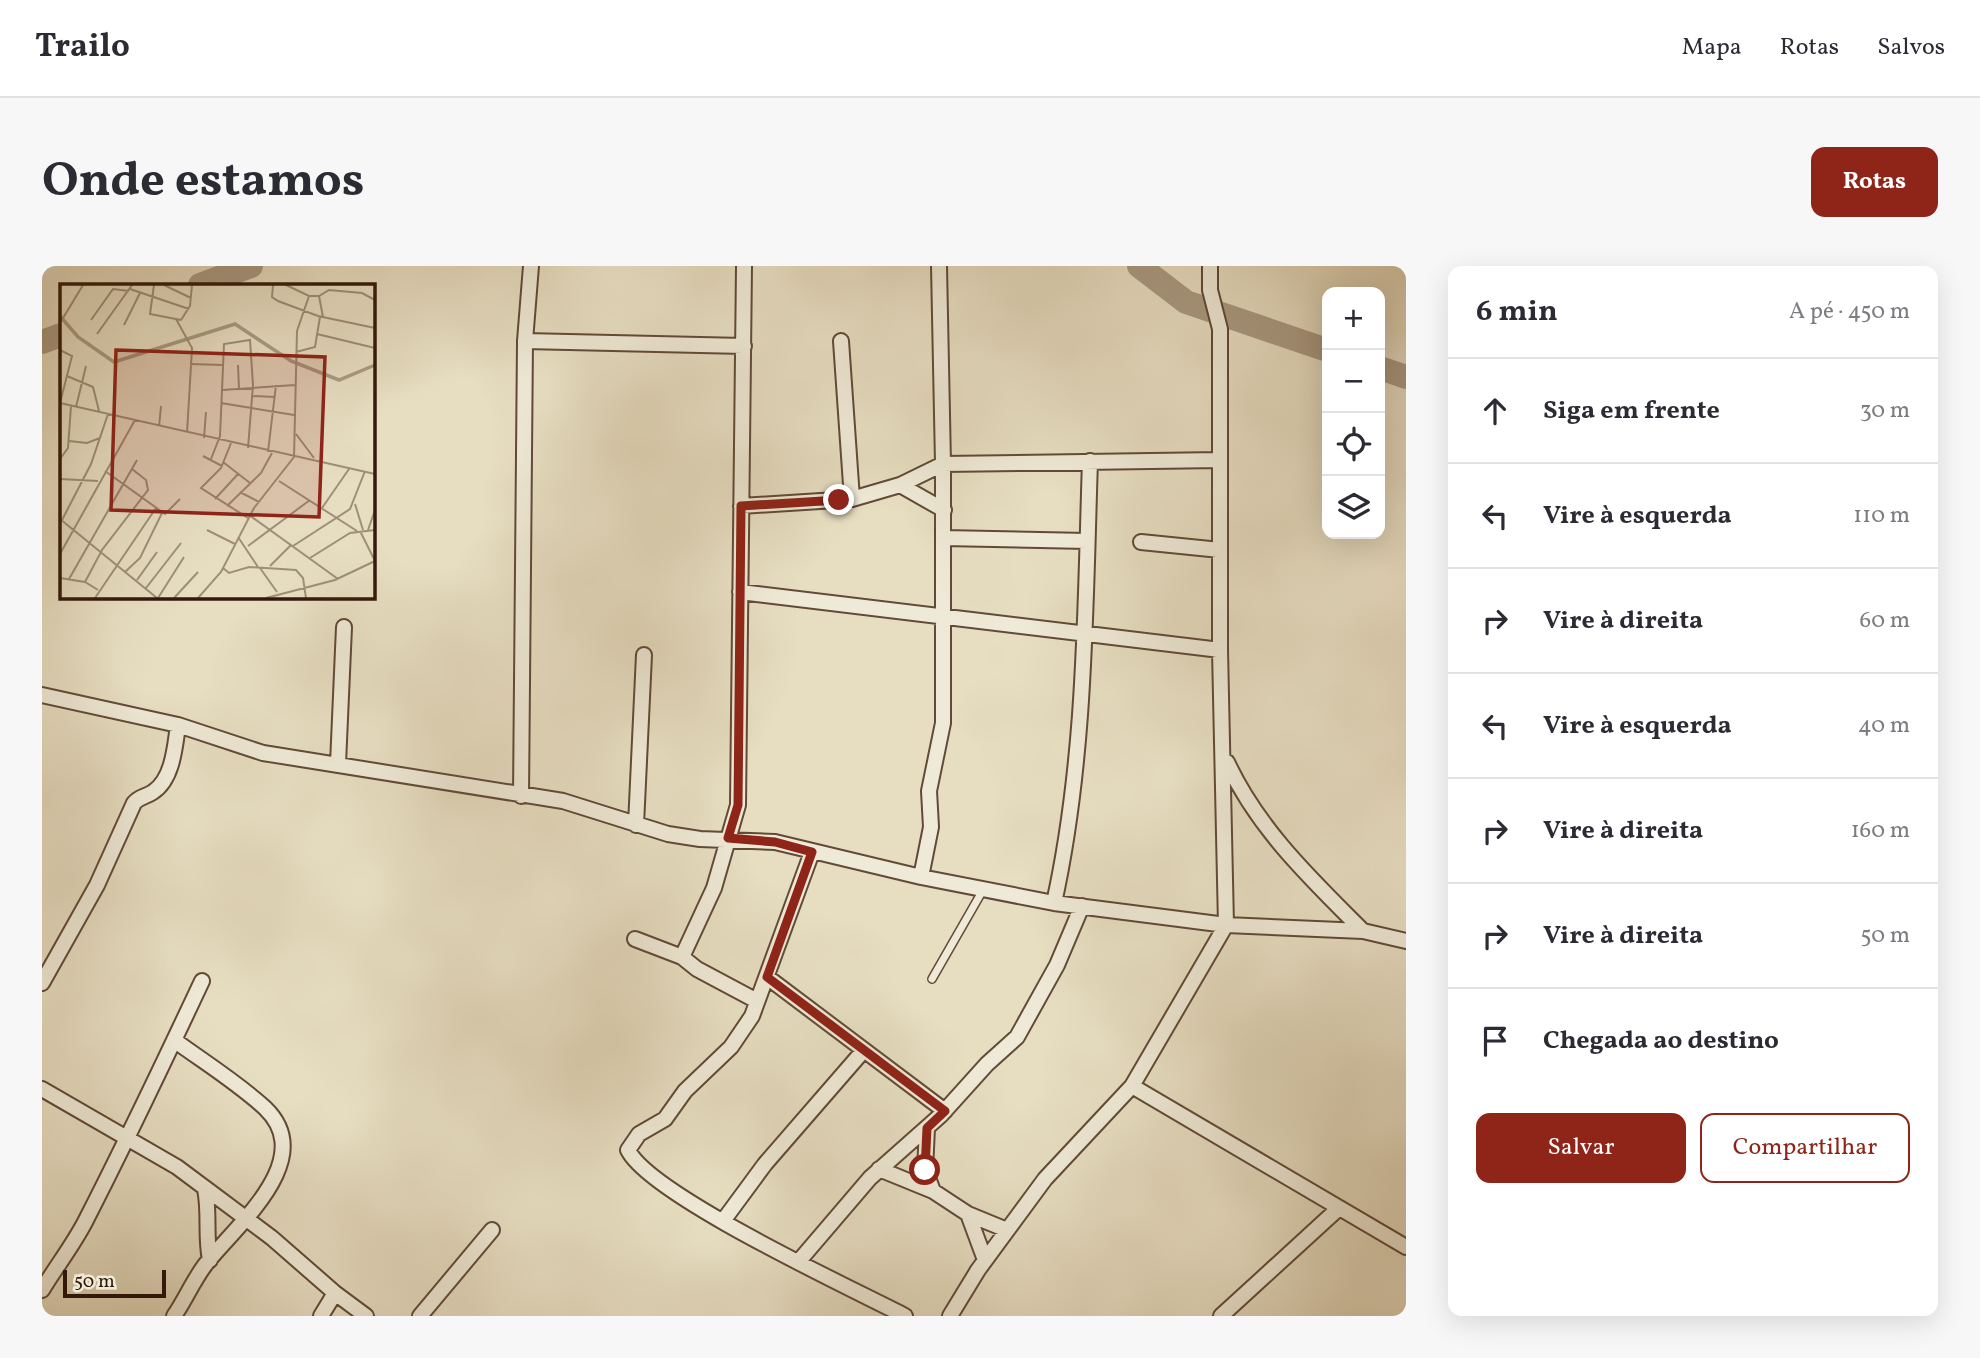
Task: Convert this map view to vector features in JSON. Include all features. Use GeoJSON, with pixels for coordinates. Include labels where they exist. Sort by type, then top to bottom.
{"type":"FeatureCollection","features":[{"type":"Feature","properties":{"kind":"street"},"geometry":{"type":"LineString","coordinates":[[521,796],[525,341],[531,266]]}},
{"type":"Feature","properties":{"kind":"street"},"geometry":{"type":"LineString","coordinates":[[682,957],[714,888],[738,805],[744,266]]}},
{"type":"Feature","properties":{"kind":"street"},"geometry":{"type":"LineString","coordinates":[[921,877],[931,827],[929,791],[943,723],[944,510],[939,266]]}},
{"type":"Feature","properties":{"kind":"street"},"geometry":{"type":"LineString","coordinates":[[950,1316],[985,1260],[1075,1144],[1132,1086],[1226,925],[1220,650],[1220,329],[1210,290],[1210,266]]}},
{"type":"Feature","properties":{"kind":"street"},"geometry":{"type":"LineString","coordinates":[[525,341],[744,346]]}},
{"type":"Feature","properties":{"kind":"street"},"geometry":{"type":"LineString","coordinates":[[841,341],[852,499]]}},
{"type":"Feature","properties":{"kind":"street"},"geometry":{"type":"LineString","coordinates":[[741,506],[852,499],[900,485],[943,464],[1219,460]]}},
{"type":"Feature","properties":{"kind":"street"},"geometry":{"type":"LineString","coordinates":[[1054,902],[1065,852],[1075,764],[1084,632],[1090,461]]}},
{"type":"Feature","properties":{"kind":"street"},"geometry":{"type":"LineString","coordinates":[[900,485],[944,510]]}},
{"type":"Feature","properties":{"kind":"street"},"geometry":{"type":"LineString","coordinates":[[944,538],[1087,541]]}},
{"type":"Feature","properties":{"kind":"street"},"geometry":{"type":"LineString","coordinates":[[1141,542],[1220,550]]}},
{"type":"Feature","properties":{"kind":"street"},"geometry":{"type":"LineString","coordinates":[[740,592],[1220,650]]}},
{"type":"Feature","properties":{"kind":"street"},"geometry":{"type":"LineString","coordinates":[[338,764],[344,627]]}},
{"type":"Feature","properties":{"kind":"street"},"geometry":{"type":"LineString","coordinates":[[636,825],[644,655]]}},
{"type":"Feature","properties":{"kind":"street"},"geometry":{"type":"LineString","coordinates":[[42,695],[178,725],[263,753],[564,801],[636,825],[700,839],[728,838],[775,842],[921,877],[1054,902],[1226,925],[1363,931],[1406,942]]}},
{"type":"Feature","properties":{"kind":"street"},"geometry":{"type":"LineString","coordinates":[[42,983],[96,885],[134,803],[139,797],[153,792],[163,780],[175,748],[178,725]]}},
{"type":"Feature","properties":{"kind":"street"},"geometry":{"type":"LineString","coordinates":[[1224,755],[1242,795],[1265,829],[1363,931]]}},
{"type":"Feature","properties":{"kind":"street"},"geometry":{"type":"LineString","coordinates":[[812,852],[752,1016],[731,1047],[685,1091],[665,1119],[639,1135],[628,1150],[663,1184],[723,1221],[905,1316]]}},
{"type":"Feature","properties":{"kind":"street"},"geometry":{"type":"LineString","coordinates":[[799,1261],[879,1169],[945,1111],[1017,1037],[1056,965],[1082,906]]}},
{"type":"Feature","properties":{"kind":"street"},"geometry":{"type":"LineString","coordinates":[[635,939],[682,957],[697,969],[757,1001]]}},
{"type":"Feature","properties":{"kind":"street"},"geometry":{"type":"LineString","coordinates":[[767,977],[945,1111]]}},
{"type":"Feature","properties":{"kind":"street"},"geometry":{"type":"LineString","coordinates":[[42,1290],[84,1224],[126,1136],[160,1075],[202,981]]}},
{"type":"Feature","properties":{"kind":"street"},"geometry":{"type":"LineString","coordinates":[[174,1040],[266,1109],[281,1135],[283,1147],[278,1176],[209,1260],[174,1316]]}},
{"type":"Feature","properties":{"kind":"street"},"geometry":{"type":"LineString","coordinates":[[723,1221],[765,1164],[864,1050]]}},
{"type":"Feature","properties":{"kind":"street"},"geometry":{"type":"LineString","coordinates":[[1132,1086],[1406,1247]]}},
{"type":"Feature","properties":{"kind":"street"},"geometry":{"type":"LineString","coordinates":[[42,1089],[177,1167],[289,1252],[335,1293],[366,1316]]}},
{"type":"Feature","properties":{"kind":"street"},"geometry":{"type":"LineString","coordinates":[[927,1128],[924,1156],[933,1191]]}},
{"type":"Feature","properties":{"kind":"street"},"geometry":{"type":"LineString","coordinates":[[879,1169],[933,1191],[968,1214],[1007,1230]]}},
{"type":"Feature","properties":{"kind":"street"},"geometry":{"type":"LineString","coordinates":[[205,1189],[209,1206],[206,1237],[209,1260]]}},
{"type":"Feature","properties":{"kind":"street"},"geometry":{"type":"LineString","coordinates":[[1221,1316],[1339,1208]]}},
{"type":"Feature","properties":{"kind":"street"},"geometry":{"type":"LineString","coordinates":[[968,1214],[985,1260]]}},
{"type":"Feature","properties":{"kind":"street"},"geometry":{"type":"LineString","coordinates":[[421,1316],[492,1230]]}},
{"type":"Feature","properties":{"kind":"street"},"geometry":{"type":"LineString","coordinates":[[321,1316],[335,1293]]}},
{"type":"Feature","properties":{"kind":"lane"},"geometry":{"type":"LineString","coordinates":[[932,979],[983,890]]}},
{"type":"Feature","properties":{"kind":"waterway"},"geometry":{"type":"LineString","coordinates":[[203,284],[251,266]]}},
{"type":"Feature","properties":{"kind":"waterway"},"geometry":{"type":"LineString","coordinates":[[1139,266],[1186,302],[1322,348]]}},
{"type":"Feature","properties":{"kind":"waterway"},"geometry":{"type":"LineString","coordinates":[[42,342],[60,335]]}},
{"type":"Feature","properties":{"kind":"waterway"},"geometry":{"type":"LineString","coordinates":[[1385,370],[1406,377]]}},
{"type":"Feature","properties":{"kind":"route"},"geometry":{"type":"LineString","coordinates":[[839,500],[741,506],[738,805],[736,822],[728,838],[775,842],[812,852],[767,977],[945,1111],[927,1128],[925,1170]]}}]}
